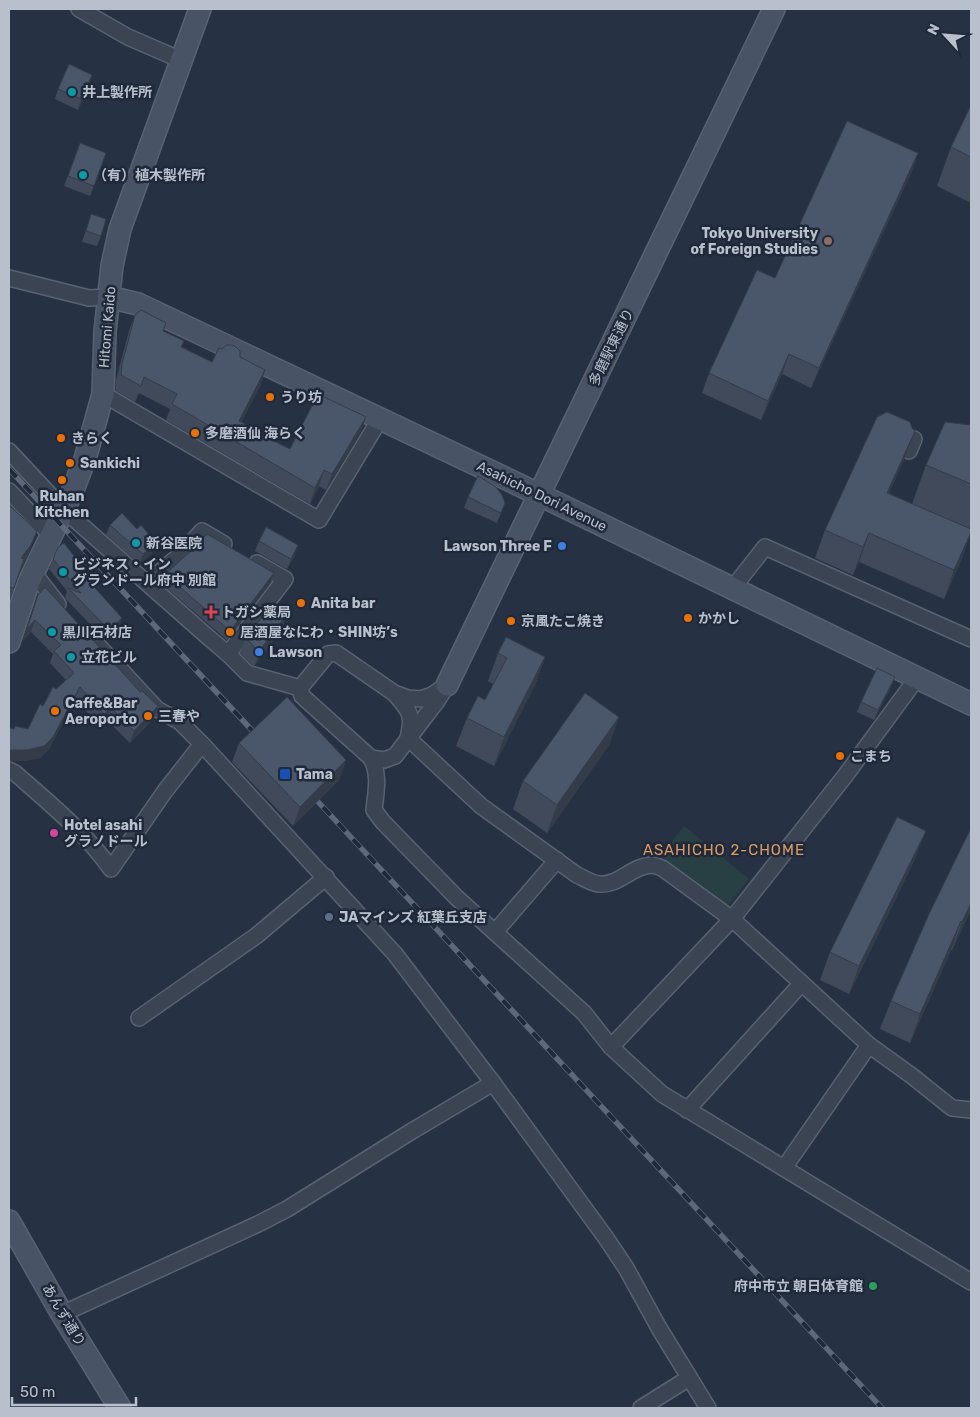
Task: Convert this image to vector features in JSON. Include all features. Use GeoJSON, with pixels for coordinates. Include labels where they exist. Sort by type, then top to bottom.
{"type":"FeatureCollection","features":[{"type":"Feature","properties":{"kind":"street"},"geometry":{"type":"LineString","coordinates":[[82,9],[128,37],[181,60]]}},
{"type":"Feature","properties":{"kind":"street","name":"Hitomi Kaido"},"geometry":{"type":"LineString","coordinates":[[9,642],[33,572],[73,490],[84,459],[103,394],[104,356],[112,266],[120,229],[200,9]]}},
{"type":"Feature","properties":{"kind":"street","name":"多磨駅東通り"},"geometry":{"type":"LineString","coordinates":[[447,685],[774,9]]}},
{"type":"Feature","properties":{"kind":"street"},"geometry":{"type":"LineString","coordinates":[[9,278],[89,298],[109,298]]}},
{"type":"Feature","properties":{"kind":"street","name":"Asahicho Dori Avenue"},"geometry":{"type":"LineString","coordinates":[[109,298],[138,304],[971,704]]}},
{"type":"Feature","properties":{"kind":"street"},"geometry":{"type":"LineString","coordinates":[[103,394],[319,520],[380,419]]}},
{"type":"Feature","properties":{"kind":"street"},"geometry":{"type":"LineString","coordinates":[[9,450],[63,509],[248,673],[300,688]]}},
{"type":"Feature","properties":{"kind":"street"},"geometry":{"type":"LineString","coordinates":[[9,491],[51,535]]}},
{"type":"Feature","properties":{"kind":"street"},"geometry":{"type":"LineString","coordinates":[[147,583],[180,555],[202,531],[285,579],[228,654]]}},
{"type":"Feature","properties":{"kind":"street"},"geometry":{"type":"LineString","coordinates":[[732,589],[765,547],[971,639]]}},
{"type":"Feature","properties":{"kind":"street"},"geometry":{"type":"LineString","coordinates":[[33,572],[65,612]]}},
{"type":"Feature","properties":{"kind":"street"},"geometry":{"type":"LineString","coordinates":[[85,632],[156,709],[180,722],[202,744],[396,954],[493,1083],[626,1268],[688,1378],[708,1408]]}},
{"type":"Feature","properties":{"kind":"street"},"geometry":{"type":"LineString","coordinates":[[300,688],[328,654],[336,654],[394,693],[408,698],[421,699],[432,695],[447,685]]}},
{"type":"Feature","properties":{"kind":"street"},"geometry":{"type":"LineString","coordinates":[[611,1047],[732,919],[845,776],[916,678]]}},
{"type":"Feature","properties":{"kind":"street"},"geometry":{"type":"LineString","coordinates":[[376,791],[395,756],[447,685]]}},
{"type":"Feature","properties":{"kind":"street"},"geometry":{"type":"LineString","coordinates":[[300,688],[302,696],[371,758],[375,765],[377,778],[374,810],[383,822],[451,892],[584,1014],[611,1047],[662,1094],[971,1282]]}},
{"type":"Feature","properties":{"kind":"street"},"geometry":{"type":"LineString","coordinates":[[394,693],[407,708],[411,718],[408,738]]}},
{"type":"Feature","properties":{"kind":"street"},"geometry":{"type":"LineString","coordinates":[[408,738],[481,806],[577,875],[592,883],[608,884],[636,870],[652,865],[662,868],[673,875],[732,919],[869,1045],[952,1108],[971,1110]]}},
{"type":"Feature","properties":{"kind":"street"},"geometry":{"type":"LineString","coordinates":[[9,770],[15,773],[70,822],[103,857],[111,869],[166,790],[202,744]]}},
{"type":"Feature","properties":{"kind":"street"},"geometry":{"type":"LineString","coordinates":[[371,758],[384,760],[395,756]]}},
{"type":"Feature","properties":{"kind":"street"},"geometry":{"type":"LineString","coordinates":[[495,932],[557,860]]}},
{"type":"Feature","properties":{"kind":"street"},"geometry":{"type":"LineString","coordinates":[[139,1018],[256,936],[326,877]]}},
{"type":"Feature","properties":{"kind":"street"},"geometry":{"type":"LineString","coordinates":[[687,1110],[801,984]]}},
{"type":"Feature","properties":{"kind":"street"},"geometry":{"type":"LineString","coordinates":[[784,1168],[869,1045]]}},
{"type":"Feature","properties":{"kind":"street"},"geometry":{"type":"LineString","coordinates":[[62,1314],[287,1209],[493,1083]]}},
{"type":"Feature","properties":{"kind":"street","name":"あんず通り"},"geometry":{"type":"LineString","coordinates":[[9,1221],[119,1408]]}},
{"type":"Feature","properties":{"kind":"street"},"geometry":{"type":"LineString","coordinates":[[641,1408],[688,1378]]}},
{"type":"Feature","properties":{"kind":"green space"},"geometry":{"type":"Polygon","coordinates":[[[684,826],[749,879],[726,908],[661,856],[684,826]]]}},
{"type":"Feature","properties":{"kind":"building"},"geometry":{"type":"Polygon","coordinates":[[[69,64],[92,75],[81,99],[58,89],[69,64]]]}},
{"type":"Feature","properties":{"kind":"building"},"geometry":{"type":"Polygon","coordinates":[[[971,105],[971,157],[951,147],[971,105]]]}},
{"type":"Feature","properties":{"kind":"building"},"geometry":{"type":"Polygon","coordinates":[[[847,121],[918,153],[819,368],[789,354],[768,401],[709,373],[757,270],[775,278],[847,121]]]}},
{"type":"Feature","properties":{"kind":"building","name":"（有）植木製作所"},"geometry":{"type":"Polygon","coordinates":[[[80,143],[106,153],[94,186],[68,176],[80,143]]]}},
{"type":"Feature","properties":{"kind":"building"},"geometry":{"type":"Polygon","coordinates":[[[91,214],[106,219],[101,236],[86,231],[91,214]]]}},
{"type":"Feature","properties":{"kind":"building"},"geometry":{"type":"Polygon","coordinates":[[[141,310],[166,323],[163,331],[184,341],[181,347],[212,362],[219,348],[222,349],[227,345],[232,345],[240,351],[240,357],[265,370],[239,421],[290,449],[318,394],[366,417],[332,474],[324,470],[315,488],[172,404],[177,394],[144,377],[141,386],[121,375],[122,364],[135,315],[141,310]]]}},
{"type":"Feature","properties":{"kind":"building"},"geometry":{"type":"Polygon","coordinates":[[[887,412],[910,422],[915,431],[887,493],[971,529],[954,570],[869,533],[863,547],[825,530],[877,417],[887,412]]]}},
{"type":"Feature","properties":{"kind":"building"},"geometry":{"type":"Polygon","coordinates":[[[945,422],[971,425],[971,484],[926,465],[945,422]]]}},
{"type":"Feature","properties":{"kind":"building"},"geometry":{"type":"Polygon","coordinates":[[[478,476],[496,487],[502,495],[505,503],[501,513],[468,497],[478,476]]]}},
{"type":"Feature","properties":{"kind":"building"},"geometry":{"type":"Polygon","coordinates":[[[9,505],[37,531],[31,545],[21,558],[24,559],[14,588],[10,587],[9,590],[9,505]]]}},
{"type":"Feature","properties":{"kind":"building"},"geometry":{"type":"Polygon","coordinates":[[[122,513],[137,529],[141,525],[156,543],[143,554],[110,525],[122,513]]]}},
{"type":"Feature","properties":{"kind":"building"},"geometry":{"type":"Polygon","coordinates":[[[266,527],[298,545],[291,559],[259,541],[266,527]]]}},
{"type":"Feature","properties":{"kind":"building"},"geometry":{"type":"Polygon","coordinates":[[[207,534],[274,573],[230,631],[165,574],[207,534]]]}},
{"type":"Feature","properties":{"kind":"building"},"geometry":{"type":"Polygon","coordinates":[[[64,543],[82,566],[78,569],[122,618],[109,630],[68,588],[81,593],[53,559],[58,547],[64,543]]]}},
{"type":"Feature","properties":{"kind":"building"},"geometry":{"type":"Polygon","coordinates":[[[45,587],[140,692],[142,691],[158,706],[134,731],[111,708],[104,714],[80,687],[53,737],[44,746],[27,750],[9,750],[9,728],[14,729],[15,726],[28,729],[40,704],[43,706],[53,687],[56,689],[74,673],[54,651],[61,645],[35,620],[27,629],[38,595],[45,587]]]}},
{"type":"Feature","properties":{"kind":"building"},"geometry":{"type":"Polygon","coordinates":[[[273,603],[287,614],[260,650],[257,650],[246,638],[273,603]]]}},
{"type":"Feature","properties":{"kind":"building"},"geometry":{"type":"Polygon","coordinates":[[[506,637],[545,657],[504,737],[467,718],[478,696],[485,700],[507,658],[498,653],[506,637]]]}},
{"type":"Feature","properties":{"kind":"building"},"geometry":{"type":"Polygon","coordinates":[[[877,668],[895,677],[878,710],[861,702],[877,668]]]}},
{"type":"Feature","properties":{"kind":"building"},"geometry":{"type":"Polygon","coordinates":[[[585,693],[619,717],[557,805],[523,781],[585,693]]]}},
{"type":"Feature","properties":{"kind":"building"},"geometry":{"type":"Polygon","coordinates":[[[287,697],[346,760],[300,807],[239,743],[287,697]]]}},
{"type":"Feature","properties":{"kind":"building"},"geometry":{"type":"Polygon","coordinates":[[[897,817],[926,831],[859,966],[830,952],[897,817]]]}},
{"type":"Feature","properties":{"kind":"building"},"geometry":{"type":"Polygon","coordinates":[[[971,828],[971,903],[961,921],[920,1014],[891,1001],[929,914],[971,828]]]}},
{"type":"Feature","properties":{"kind":"railway"},"geometry":{"type":"LineString","coordinates":[[9,469],[261,740]]}},
{"type":"Feature","properties":{"kind":"railway"},"geometry":{"type":"LineString","coordinates":[[308,791],[882,1408]]}},
{"type":"Feature","properties":{"kind":"place","name":"井上製作所"},"geometry":{"type":"Point","coordinates":[72,92]}},
{"type":"Feature","properties":{"kind":"place","name":"（有）植木製作所"},"geometry":{"type":"Point","coordinates":[83,175]}},
{"type":"Feature","properties":{"kind":"place","name":"Tokyo University of Foreign Studies"},"geometry":{"type":"Point","coordinates":[828,241]}},
{"type":"Feature","properties":{"kind":"place","name":"うり坊"},"geometry":{"type":"Point","coordinates":[270,397]}},
{"type":"Feature","properties":{"kind":"place","name":"多磨酒仙 海らく"},"geometry":{"type":"Point","coordinates":[195,433]}},
{"type":"Feature","properties":{"kind":"place","name":"きらく"},"geometry":{"type":"Point","coordinates":[61,438]}},
{"type":"Feature","properties":{"kind":"place","name":"Sankichi"},"geometry":{"type":"Point","coordinates":[70,463]}},
{"type":"Feature","properties":{"kind":"place","name":"Ruhan Kitchen"},"geometry":{"type":"Point","coordinates":[62,480]}},
{"type":"Feature","properties":{"kind":"place","name":"新谷医院"},"geometry":{"type":"Point","coordinates":[136,543]}},
{"type":"Feature","properties":{"kind":"place","name":"Lawson Three F"},"geometry":{"type":"Point","coordinates":[562,546]}},
{"type":"Feature","properties":{"kind":"place","name":"ビジネス・イン グランドール府中 別館"},"geometry":{"type":"Point","coordinates":[63,572]}},
{"type":"Feature","properties":{"kind":"place","name":"Anita bar"},"geometry":{"type":"Point","coordinates":[301,603]}},
{"type":"Feature","properties":{"kind":"place","name":"トガシ薬局"},"geometry":{"type":"Point","coordinates":[211,612]}},
{"type":"Feature","properties":{"kind":"place","name":"かかし"},"geometry":{"type":"Point","coordinates":[688,618]}},
{"type":"Feature","properties":{"kind":"place","name":"京風たこ焼き"},"geometry":{"type":"Point","coordinates":[511,621]}},
{"type":"Feature","properties":{"kind":"place","name":"黒川石材店"},"geometry":{"type":"Point","coordinates":[52,632]}},
{"type":"Feature","properties":{"kind":"place","name":"居酒屋なにわ・SHIN坊’s"},"geometry":{"type":"Point","coordinates":[230,632]}},
{"type":"Feature","properties":{"kind":"place","name":"Lawson"},"geometry":{"type":"Point","coordinates":[259,652]}},
{"type":"Feature","properties":{"kind":"place","name":"立花ビル"},"geometry":{"type":"Point","coordinates":[71,657]}},
{"type":"Feature","properties":{"kind":"place","name":"Caffe&Bar Aeroporto"},"geometry":{"type":"Point","coordinates":[55,711]}},
{"type":"Feature","properties":{"kind":"place","name":"三春や"},"geometry":{"type":"Point","coordinates":[148,716]}},
{"type":"Feature","properties":{"kind":"place","name":"こまち"},"geometry":{"type":"Point","coordinates":[840,756]}},
{"type":"Feature","properties":{"kind":"place","name":"Tama"},"geometry":{"type":"Point","coordinates":[285,774]}},
{"type":"Feature","properties":{"kind":"place","name":"Hotel asahi グラノドール"},"geometry":{"type":"Point","coordinates":[54,833]}},
{"type":"Feature","properties":{"kind":"place","name":"JAマインズ 紅葉丘支店"},"geometry":{"type":"Point","coordinates":[329,917]}},
{"type":"Feature","properties":{"kind":"place","name":"府中市立 朝日体育館"},"geometry":{"type":"Point","coordinates":[873,1286]}},
{"type":"Feature","properties":{"kind":"district","name":"ASAHICHO 2-CHOME"},"geometry":{"type":"Point","coordinates":[724,850]}}]}
